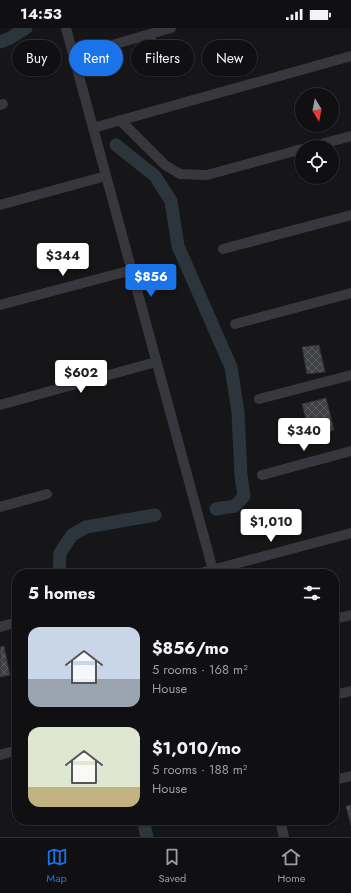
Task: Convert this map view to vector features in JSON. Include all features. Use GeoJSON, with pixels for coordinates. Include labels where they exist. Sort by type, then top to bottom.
{"type":"FeatureCollection","features":[{"type":"Feature","properties":{"kind":"street"},"geometry":{"type":"LineString","coordinates":[[66,28],[69,40]]}},
{"type":"Feature","properties":{"kind":"street"},"geometry":{"type":"LineString","coordinates":[[123,42],[170,28]]}},
{"type":"Feature","properties":{"kind":"street"},"geometry":{"type":"LineString","coordinates":[[93,128],[351,56]]}},
{"type":"Feature","properties":{"kind":"street"},"geometry":{"type":"LineString","coordinates":[[79,76],[212,569]]}},
{"type":"Feature","properties":{"kind":"street"},"geometry":{"type":"LineString","coordinates":[[120,120],[165,165],[180,174],[207,175],[295,151]]}},
{"type":"Feature","properties":{"kind":"street"},"geometry":{"type":"LineString","coordinates":[[336,140],[351,136]]}},
{"type":"Feature","properties":{"kind":"street"},"geometry":{"type":"LineString","coordinates":[[0,204],[106,176]]}},
{"type":"Feature","properties":{"kind":"street"},"geometry":{"type":"LineString","coordinates":[[223,249],[351,215]]}},
{"type":"Feature","properties":{"kind":"street"},"geometry":{"type":"LineString","coordinates":[[0,305],[132,270]]}},
{"type":"Feature","properties":{"kind":"street"},"geometry":{"type":"LineString","coordinates":[[235,324],[351,293]]}},
{"type":"Feature","properties":{"kind":"street"},"geometry":{"type":"LineString","coordinates":[[0,405],[156,362]]}},
{"type":"Feature","properties":{"kind":"street"},"geometry":{"type":"LineString","coordinates":[[259,399],[351,375]]}},
{"type":"Feature","properties":{"kind":"street"},"geometry":{"type":"LineString","coordinates":[[262,474],[351,451]]}},
{"type":"Feature","properties":{"kind":"street"},"geometry":{"type":"LineString","coordinates":[[0,506],[47,494]]}},
{"type":"Feature","properties":{"kind":"street"},"geometry":{"type":"LineString","coordinates":[[224,569],[351,533]]}},
{"type":"Feature","properties":{"kind":"street"},"geometry":{"type":"LineString","coordinates":[[339,618],[351,615]]}},
{"type":"Feature","properties":{"kind":"street"},"geometry":{"type":"LineString","coordinates":[[0,627],[12,623]]}},
{"type":"Feature","properties":{"kind":"street"},"geometry":{"type":"LineString","coordinates":[[339,694],[351,691]]}},
{"type":"Feature","properties":{"kind":"street"},"geometry":{"type":"LineString","coordinates":[[0,755],[12,751]]}},
{"type":"Feature","properties":{"kind":"street"},"geometry":{"type":"LineString","coordinates":[[339,779],[351,776]]}},
{"type":"Feature","properties":{"kind":"street"},"geometry":{"type":"LineString","coordinates":[[281,825],[284,837]]}},
{"type":"Feature","properties":{"kind":"building"},"geometry":{"type":"Polygon","coordinates":[[[154,34],[156,40],[142,40],[154,34]]]}},
{"type":"Feature","properties":{"kind":"building"},"geometry":{"type":"Polygon","coordinates":[[[319,345],[325,372],[307,374],[302,347],[319,345]]]}},
{"type":"Feature","properties":{"kind":"building"},"geometry":{"type":"Polygon","coordinates":[[[326,398],[334,430],[310,436],[302,404],[326,398]]]}},
{"type":"Feature","properties":{"kind":"building"},"geometry":{"type":"Polygon","coordinates":[[[4,646],[10,675],[0,677],[0,647],[4,646]]]}},
{"type":"Feature","properties":{"kind":"building"},"geometry":{"type":"Polygon","coordinates":[[[351,805],[351,825],[346,806],[351,805]]]}},
{"type":"Feature","properties":{"kind":"waterway"},"geometry":{"type":"LineString","coordinates":[[0,42],[10,38],[26,28]]}},
{"type":"Feature","properties":{"kind":"waterway"},"geometry":{"type":"LineString","coordinates":[[116,145],[155,176],[171,201],[178,246],[231,367],[238,412],[241,476],[244,496],[235,506],[216,509]]}},
{"type":"Feature","properties":{"kind":"waterway"},"geometry":{"type":"LineString","coordinates":[[59,569],[60,553],[72,535],[86,527],[155,515]]}},
{"type":"Feature","properties":{"kind":"waterway"},"geometry":{"type":"LineString","coordinates":[[144,825],[147,837]]}}]}
